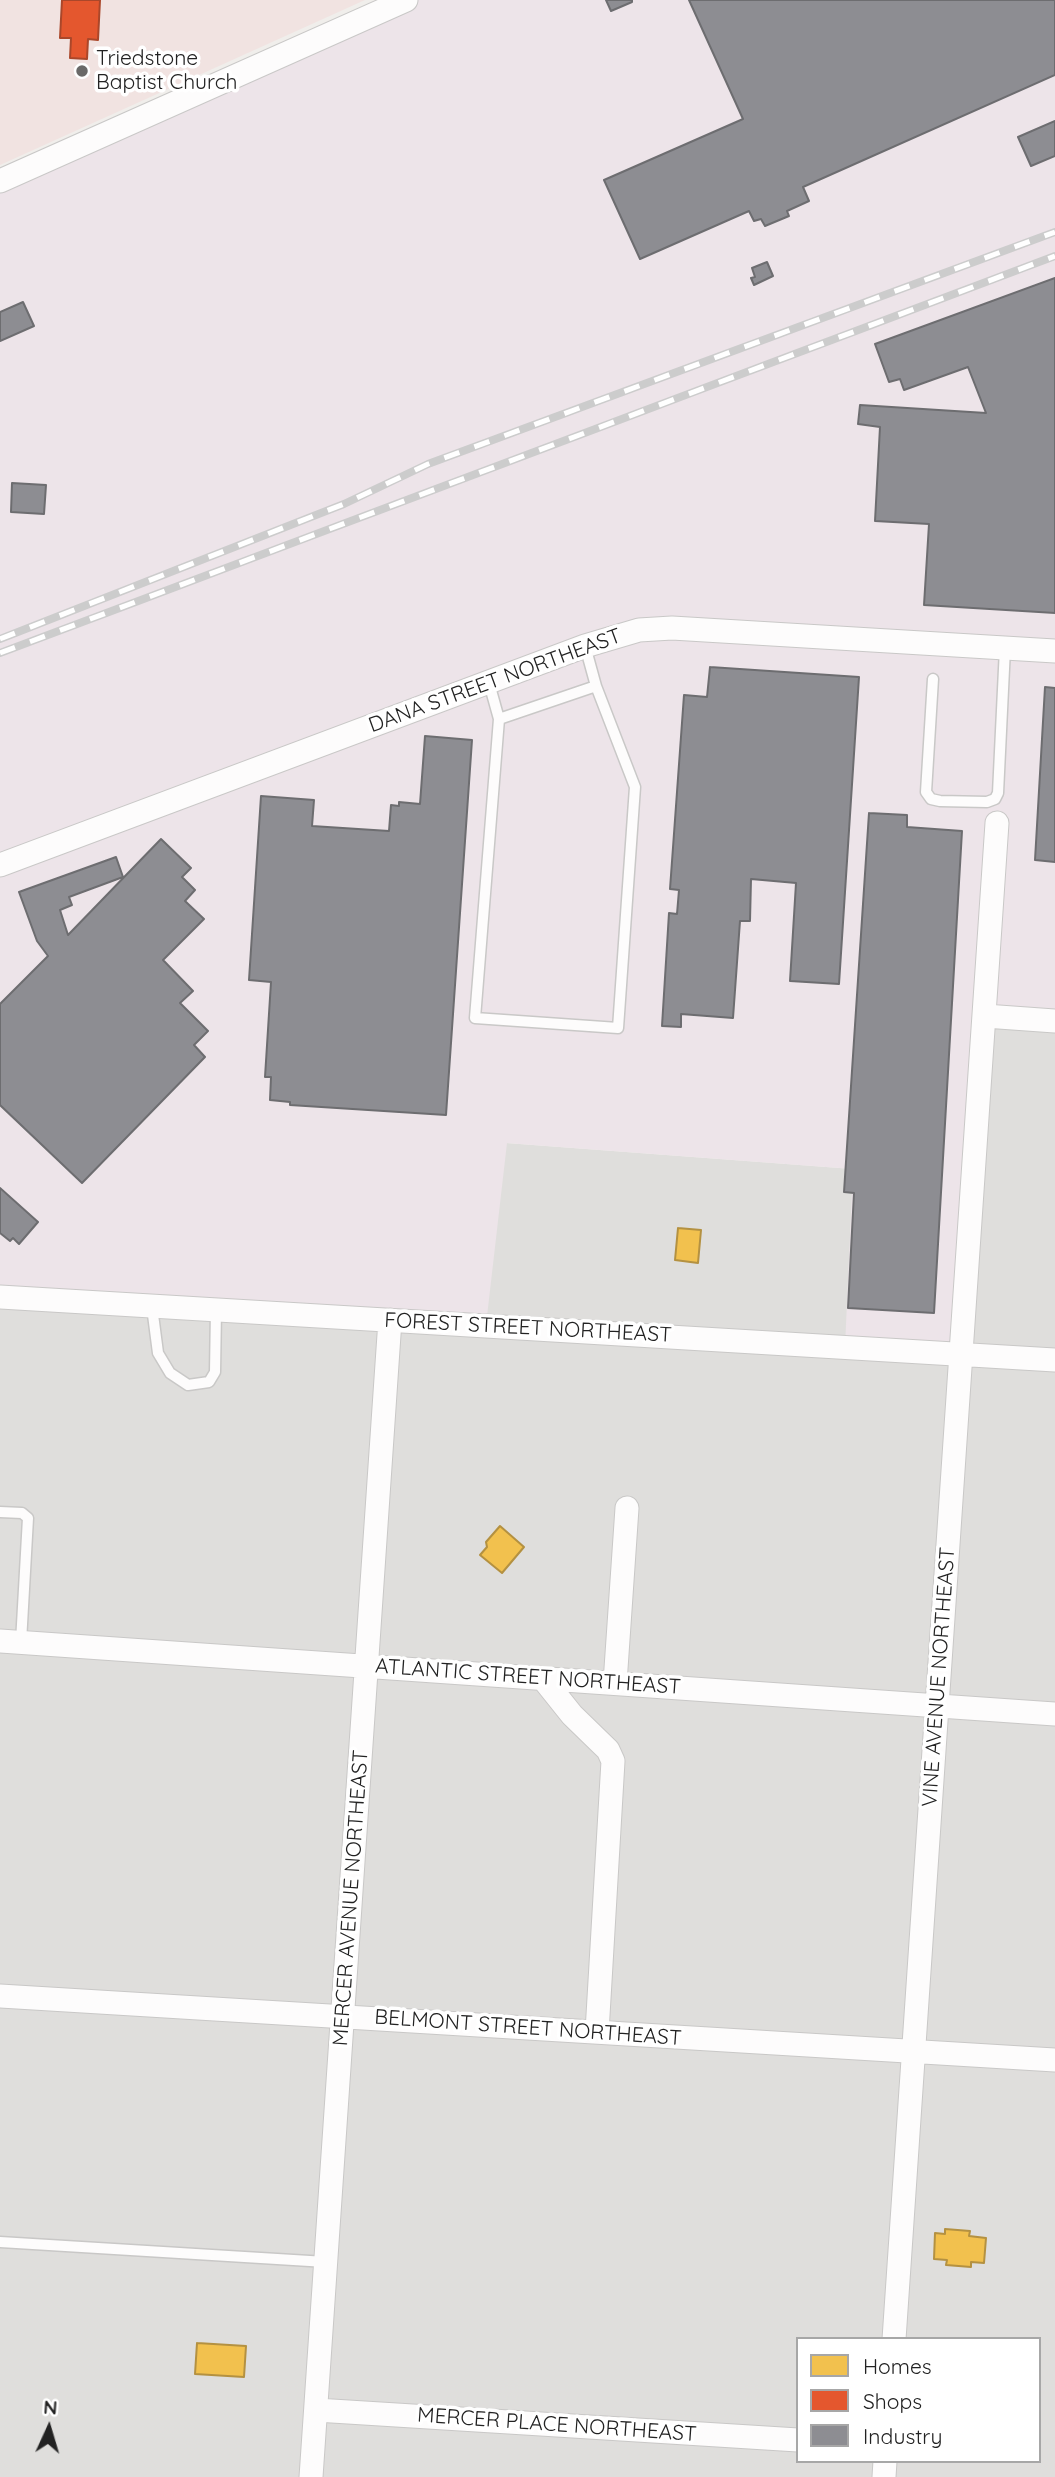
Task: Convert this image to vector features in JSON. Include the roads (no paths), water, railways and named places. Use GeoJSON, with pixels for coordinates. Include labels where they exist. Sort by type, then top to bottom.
{"type":"FeatureCollection","features":[{"type":"Feature","properties":{"kind":"street"},"geometry":{"type":"LineString","coordinates":[[0,181],[406,0]]}},
{"type":"Feature","properties":{"kind":"street","name":"DANA STREET NORTHEAST"},"geometry":{"type":"LineString","coordinates":[[0,865],[585,646],[639,630],[672,628],[1055,651]]}},
{"type":"Feature","properties":{"kind":"street","name":"VINE AVENUE NORTHEAST"},"geometry":{"type":"LineString","coordinates":[[894,2337],[997,823]]}},
{"type":"Feature","properties":{"kind":"street"},"geometry":{"type":"LineString","coordinates":[[985,1016],[1055,1021]]}},
{"type":"Feature","properties":{"kind":"street","name":"FOREST STREET NORTHEAST"},"geometry":{"type":"LineString","coordinates":[[0,1297],[1055,1360]]}},
{"type":"Feature","properties":{"kind":"street","name":"MERCER AVENUE NORTHEAST"},"geometry":{"type":"LineString","coordinates":[[311,2477],[390,1320]]}},
{"type":"Feature","properties":{"kind":"street"},"geometry":{"type":"LineString","coordinates":[[615,1684],[627,1508]]}},
{"type":"Feature","properties":{"kind":"street","name":"ATLANTIC STREET NORTHEAST"},"geometry":{"type":"LineString","coordinates":[[10,1642],[1055,1714]]}},
{"type":"Feature","properties":{"kind":"street"},"geometry":{"type":"LineString","coordinates":[[544,1680],[572,1715],[608,1749],[612,1761],[597,2032]]}},
{"type":"Feature","properties":{"kind":"street","name":"BELMONT STREET NORTHEAST"},"geometry":{"type":"LineString","coordinates":[[0,1996],[1055,2060]]}},
{"type":"Feature","properties":{"kind":"street","name":"MERCER PLACE NORTHEAST"},"geometry":{"type":"LineString","coordinates":[[316,2410],[796,2440]]}},
{"type":"Feature","properties":{"kind":"lane"},"geometry":{"type":"LineString","coordinates":[[489,682],[499,719],[475,1018],[618,1028],[635,787],[596,685],[585,646]]}},
{"type":"Feature","properties":{"kind":"lane"},"geometry":{"type":"LineString","coordinates":[[933,679],[926,792],[931,799],[940,801],[988,802],[995,799],[998,793],[1005,648]]}},
{"type":"Feature","properties":{"kind":"lane"},"geometry":{"type":"LineString","coordinates":[[499,719],[596,685]]}},
{"type":"Feature","properties":{"kind":"lane"},"geometry":{"type":"LineString","coordinates":[[152,1307],[158,1353],[170,1373],[188,1385],[209,1382],[215,1372],[216,1310]]}},
{"type":"Feature","properties":{"kind":"lane"},"geometry":{"type":"LineString","coordinates":[[0,1512],[22,1513],[28,1518],[10,1642]]}},
{"type":"Feature","properties":{"kind":"lane"},"geometry":{"type":"LineString","coordinates":[[0,2242],[326,2262]]}},
{"type":"Feature","properties":{"kind":"railway"},"geometry":{"type":"LineString","coordinates":[[0,639],[344,504],[428,464],[1055,232]]}},
{"type":"Feature","properties":{"kind":"railway"},"geometry":{"type":"LineString","coordinates":[[0,653],[1055,256]]}},
{"type":"Feature","properties":{"kind":"place","name":"Triedstone Baptist Church"},"geometry":{"type":"Point","coordinates":[82,71]}}]}
